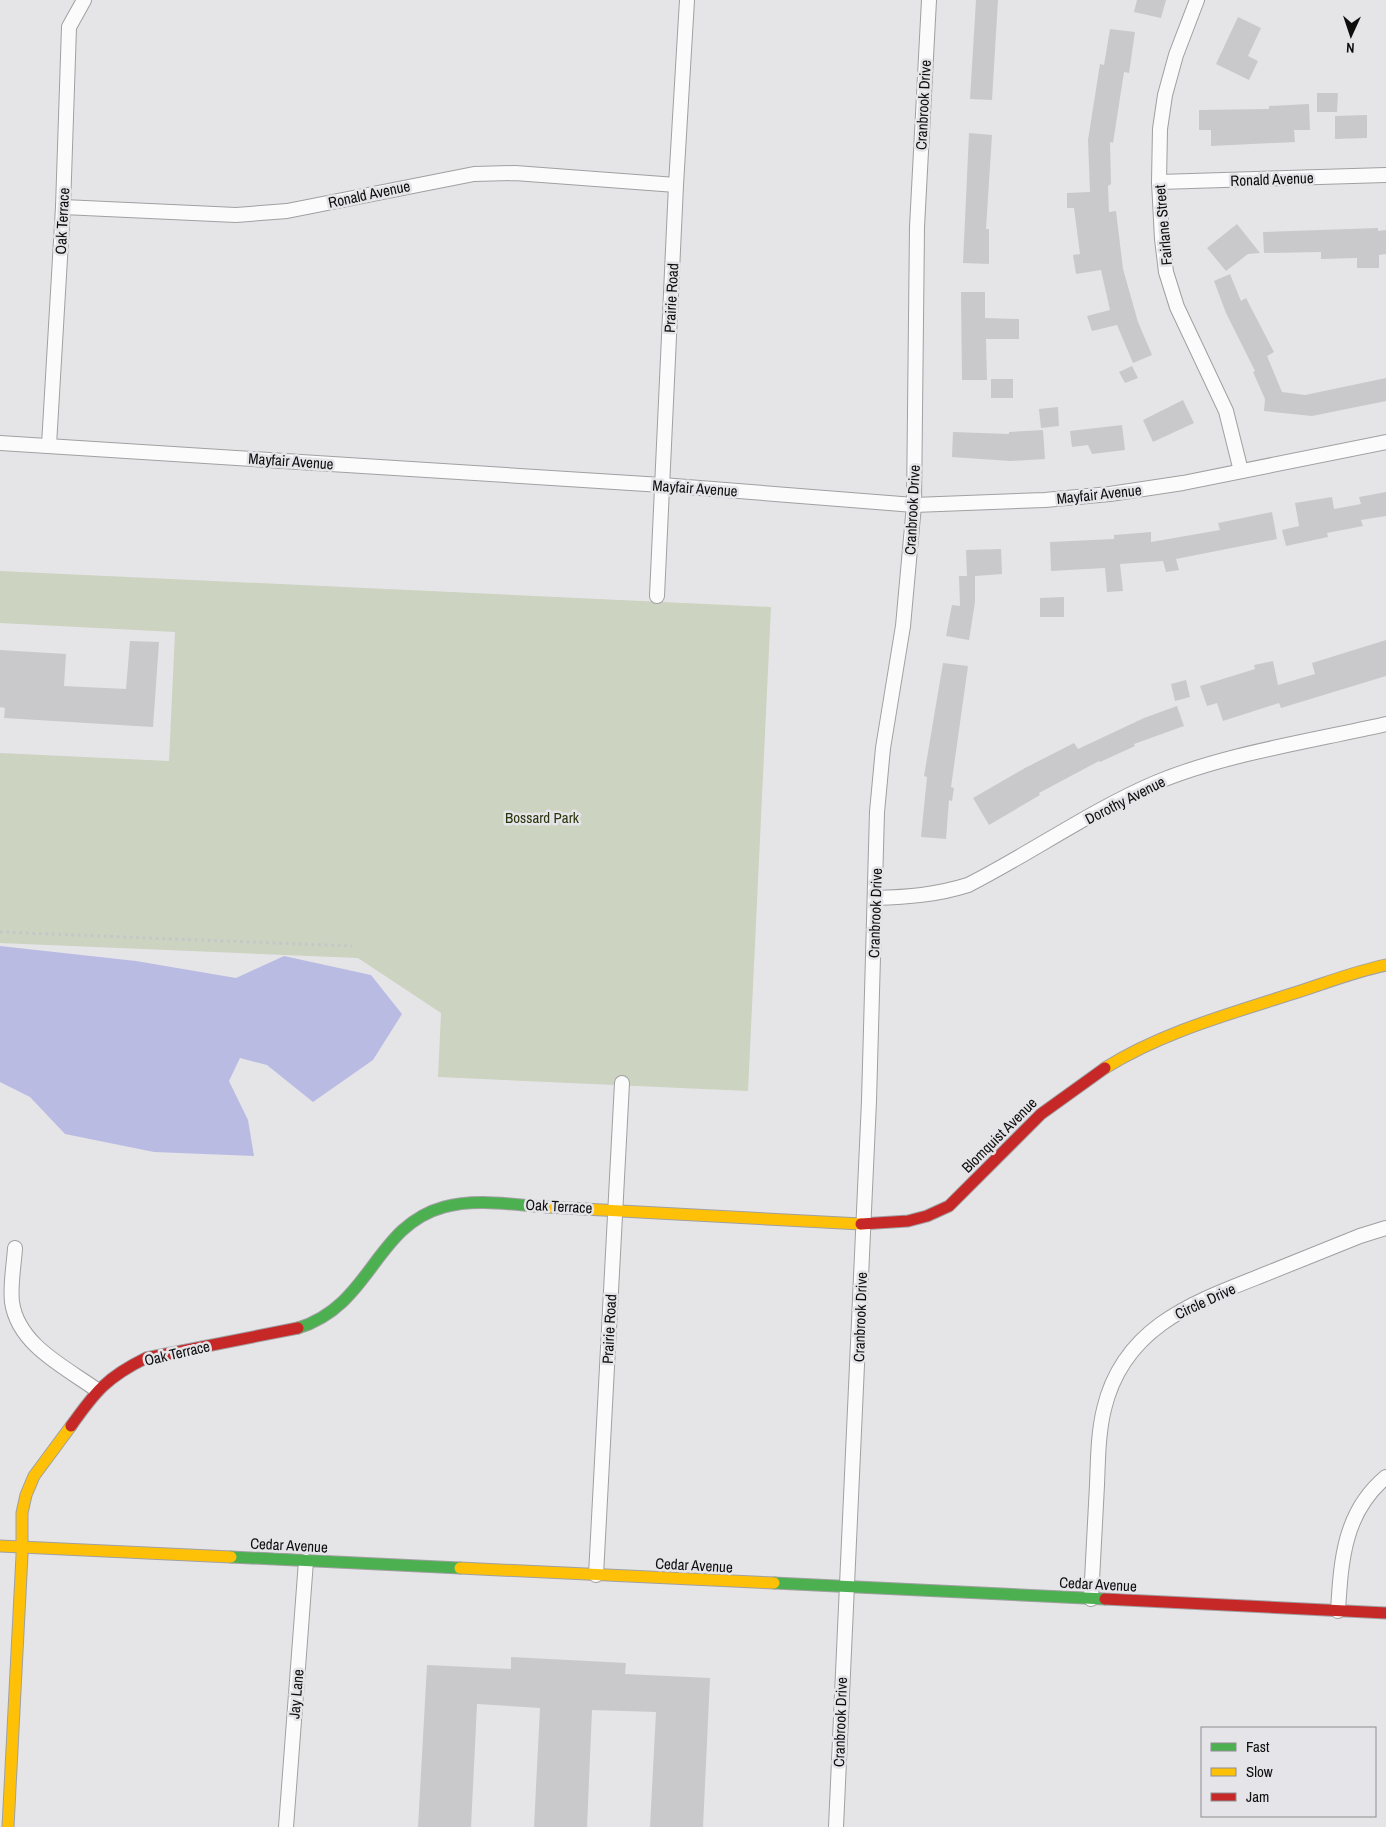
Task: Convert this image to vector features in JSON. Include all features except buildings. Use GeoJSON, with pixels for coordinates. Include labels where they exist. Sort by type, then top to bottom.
{"type":"FeatureCollection","features":[{"type":"Feature","properties":{"kind":"street","name":"Oak Terrace"},"geometry":{"type":"LineString","coordinates":[[49,445],[70,27],[84,0]]}},
{"type":"Feature","properties":{"kind":"street","name":"Prairie Road"},"geometry":{"type":"LineString","coordinates":[[657,596],[676,186],[687,0]]}},
{"type":"Feature","properties":{"kind":"street","name":"Cranbrook Drive"},"geometry":{"type":"LineString","coordinates":[[836,1827],[864,1224],[877,812],[883,748],[904,617],[914,505],[917,227],[929,0]]}},
{"type":"Feature","properties":{"kind":"street","name":"Fairlane Street"},"geometry":{"type":"LineString","coordinates":[[1197,0],[1176,55],[1164,95],[1160,129],[1159,182],[1162,240],[1169,281],[1177,307],[1226,411],[1241,471]]}},
{"type":"Feature","properties":{"kind":"street","name":"Ronald Avenue"},"geometry":{"type":"LineString","coordinates":[[62,207],[236,215],[287,211],[474,174],[515,174],[676,186]]}},
{"type":"Feature","properties":{"kind":"street","name":"Ronald Avenue"},"geometry":{"type":"LineString","coordinates":[[1159,182],[1386,175]]}},
{"type":"Feature","properties":{"kind":"street","name":"Mayfair Avenue"},"geometry":{"type":"LineString","coordinates":[[0,443],[662,485],[914,505],[1045,500],[1110,494],[1183,483],[1386,442]]}},
{"type":"Feature","properties":{"kind":"street","name":"Dorothy Avenue"},"geometry":{"type":"LineString","coordinates":[[875,898],[916,898],[943,893],[968,885],[1117,802],[1154,784],[1191,770],[1386,724]]}},
{"type":"Feature","properties":{"kind":"street","name":"Blomquist Avenue"},"geometry":{"type":"LineString","coordinates":[[615,1209],[864,1224],[912,1222],[929,1217],[949,1206],[1053,1104],[1086,1079],[1123,1056],[1160,1038],[1198,1023],[1386,965]]}},
{"type":"Feature","properties":{"kind":"street","name":"Prairie Road"},"geometry":{"type":"LineString","coordinates":[[596,1575],[622,1083]]}},
{"type":"Feature","properties":{"kind":"street","name":"Oak Terrace"},"geometry":{"type":"LineString","coordinates":[[8,1827],[22,1512],[26,1495],[34,1476],[97,1390],[125,1368],[146,1358],[290,1330],[320,1320],[340,1307],[355,1293],[390,1240],[403,1227],[420,1215],[442,1206],[480,1203],[615,1209]]}},
{"type":"Feature","properties":{"kind":"street","name":"Circle Drive"},"geometry":{"type":"LineString","coordinates":[[1091,1599],[1099,1436],[1104,1408],[1113,1384],[1125,1362],[1141,1341],[1161,1323],[1202,1299],[1360,1236],[1386,1228]]}},
{"type":"Feature","properties":{"kind":"street"},"geometry":{"type":"LineString","coordinates":[[15,1248],[12,1300],[15,1315],[21,1329],[36,1345],[97,1390]]}},
{"type":"Feature","properties":{"kind":"street"},"geometry":{"type":"LineString","coordinates":[[1338,1611],[1341,1562],[1345,1538],[1354,1516],[1365,1498],[1386,1477]]}},
{"type":"Feature","properties":{"kind":"street","name":"Cedar Avenue"},"geometry":{"type":"LineString","coordinates":[[0,1546],[1386,1613]]}},
{"type":"Feature","properties":{"kind":"street","name":"Jay Lane"},"geometry":{"type":"LineString","coordinates":[[286,1827],[306,1561]]}},
{"type":"Feature","properties":{"kind":"path"},"geometry":{"type":"LineString","coordinates":[[0,932],[352,946]]}},
{"type":"Feature","properties":{"kind":"green space","name":"Bossard Park"},"geometry":{"type":"Polygon","coordinates":[[[0,571],[771,607],[748,1091],[438,1077],[441,1013],[358,958],[0,943],[0,753],[169,761],[175,632],[0,623],[0,571]]]}},
{"type":"Feature","properties":{"kind":"water"},"geometry":{"type":"Polygon","coordinates":[[[0,946],[136,961],[236,978],[284,956],[371,975],[402,1014],[373,1060],[313,1102],[267,1065],[240,1058],[229,1081],[248,1120],[254,1156],[154,1152],[65,1134],[30,1097],[0,1082],[0,946]]]}},
{"type":"Feature","properties":{"kind":"traffic: fast"},"geometry":{"type":"LineString","coordinates":[[298,1328],[323,1317],[342,1302],[402,1231],[421,1217],[456,1204],[495,1203],[547,1207]]}},
{"type":"Feature","properties":{"kind":"traffic: fast"},"geometry":{"type":"LineString","coordinates":[[231,1557],[460,1568]]}},
{"type":"Feature","properties":{"kind":"traffic: fast"},"geometry":{"type":"LineString","coordinates":[[774,1583],[1105,1599]]}},
{"type":"Feature","properties":{"kind":"traffic: slow"},"geometry":{"type":"LineString","coordinates":[[1105,1068],[1148,1045],[1194,1026],[1349,975],[1386,965]]}},
{"type":"Feature","properties":{"kind":"traffic: slow"},"geometry":{"type":"LineString","coordinates":[[547,1207],[861,1224]]}},
{"type":"Feature","properties":{"kind":"traffic: slow"},"geometry":{"type":"LineString","coordinates":[[8,1827],[22,1555],[22,1513],[26,1495],[34,1476],[71,1426]]}},
{"type":"Feature","properties":{"kind":"traffic: slow"},"geometry":{"type":"LineString","coordinates":[[0,1546],[231,1557]]}},
{"type":"Feature","properties":{"kind":"traffic: slow"},"geometry":{"type":"LineString","coordinates":[[460,1568],[774,1583]]}},
{"type":"Feature","properties":{"kind":"traffic: jam"},"geometry":{"type":"LineString","coordinates":[[861,1224],[908,1221],[927,1216],[949,1206],[1041,1114],[1105,1068]]}},
{"type":"Feature","properties":{"kind":"traffic: jam"},"geometry":{"type":"LineString","coordinates":[[71,1426],[103,1386],[121,1372],[146,1358],[298,1328]]}},
{"type":"Feature","properties":{"kind":"traffic: jam"},"geometry":{"type":"LineString","coordinates":[[1105,1599],[1386,1613]]}}]}
